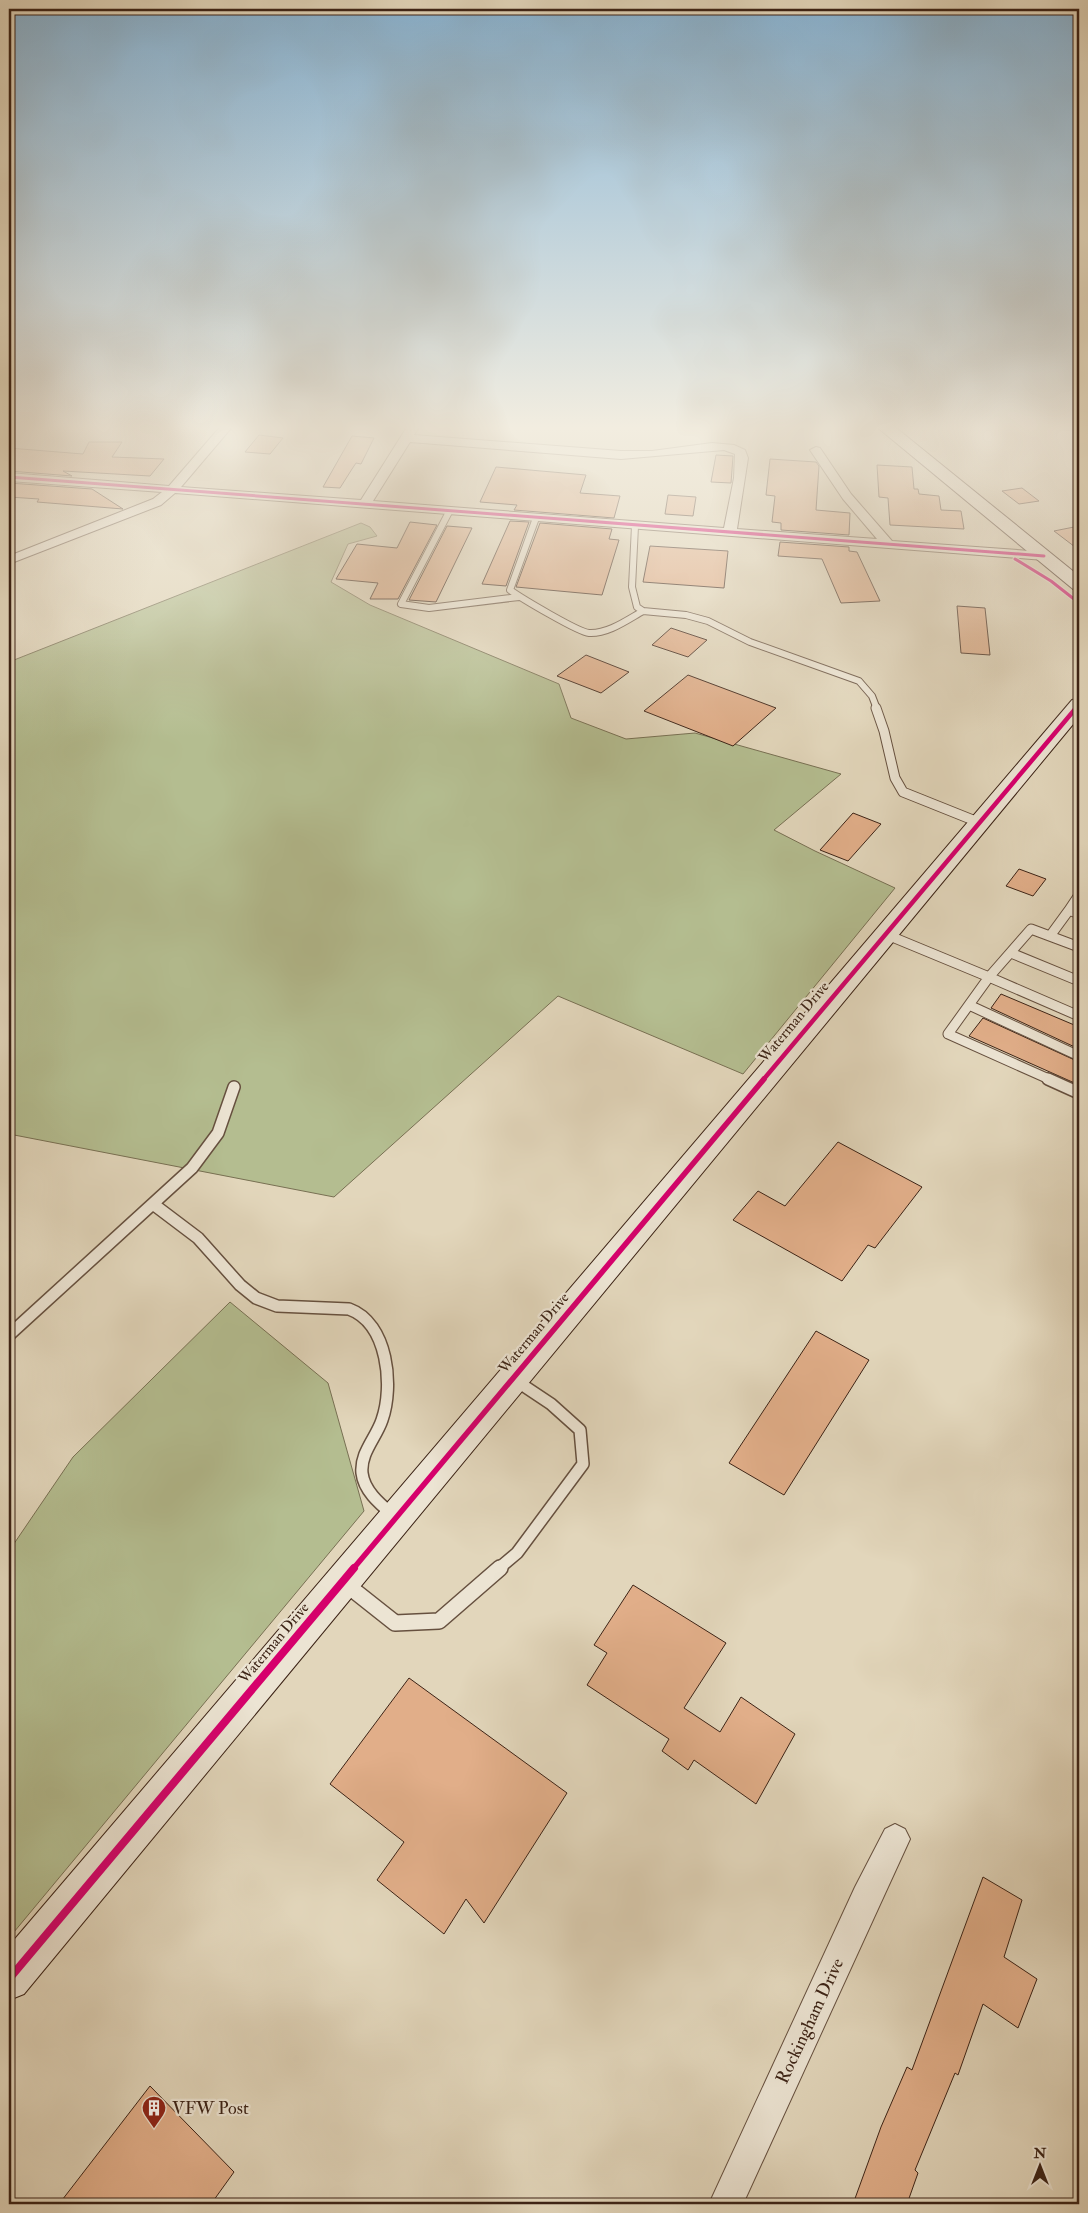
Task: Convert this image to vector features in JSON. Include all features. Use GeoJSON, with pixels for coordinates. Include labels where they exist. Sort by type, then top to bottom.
{"type":"FeatureCollection","features":[{"type":"Feature","properties":{"kind":"street"},"geometry":{"type":"LineString","coordinates":[[9,560],[85,530]]}},
{"type":"Feature","properties":{"kind":"street"},"geometry":{"type":"LineString","coordinates":[[693,530],[1044,556]]}},
{"type":"Feature","properties":{"kind":"street"},"geometry":{"type":"LineString","coordinates":[[876,530],[889,545]]}},
{"type":"Feature","properties":{"kind":"street"},"geometry":{"type":"LineString","coordinates":[[1012,530],[1079,585]]}},
{"type":"Feature","properties":{"kind":"street","name":"Waterman Drive"},"geometry":{"type":"LineString","coordinates":[[9,1979],[978,822],[1079,704]]}},
{"type":"Feature","properties":{"kind":"street","name":"Rockingham Drive"},"geometry":{"type":"LineString","coordinates":[[726,2204],[866,1898],[895,1839]]}},
{"type":"Feature","properties":{"kind":"lane"},"geometry":{"type":"LineString","coordinates":[[439,530],[401,604],[429,608],[518,598]]}},
{"type":"Feature","properties":{"kind":"lane"},"geometry":{"type":"LineString","coordinates":[[532,530],[510,590],[518,598],[588,633],[612,628],[643,611]]}},
{"type":"Feature","properties":{"kind":"lane"},"geometry":{"type":"LineString","coordinates":[[636,530],[632,587],[637,607],[643,611],[686,615],[708,621],[750,642],[858,681],[872,696],[884,731],[895,778],[903,792],[978,822]]}},
{"type":"Feature","properties":{"kind":"lane"},"geometry":{"type":"LineString","coordinates":[[1050,936],[1079,895]]}},
{"type":"Feature","properties":{"kind":"lane"},"geometry":{"type":"LineString","coordinates":[[1069,910],[1079,914]]}},
{"type":"Feature","properties":{"kind":"lane"},"geometry":{"type":"LineString","coordinates":[[1079,947],[1032,929],[989,977],[948,1034],[1079,1093]]}},
{"type":"Feature","properties":{"kind":"lane"},"geometry":{"type":"LineString","coordinates":[[885,934],[1079,1016]]}},
{"type":"Feature","properties":{"kind":"lane"},"geometry":{"type":"LineString","coordinates":[[1011,954],[1079,981]]}},
{"type":"Feature","properties":{"kind":"lane"},"geometry":{"type":"LineString","coordinates":[[969,1005],[1079,1056]]}},
{"type":"Feature","properties":{"kind":"lane"},"geometry":{"type":"LineString","coordinates":[[9,1335],[192,1168],[210,1146],[222,1124],[234,1087]]}},
{"type":"Feature","properties":{"kind":"lane"},"geometry":{"type":"LineString","coordinates":[[153,1204],[194,1233],[235,1279],[264,1302],[285,1307],[350,1308],[358,1310],[368,1319],[384,1360],[388,1388],[385,1410],[377,1432],[363,1459],[362,1472],[370,1492],[395,1518]]}},
{"type":"Feature","properties":{"kind":"lane"},"geometry":{"type":"LineString","coordinates":[[342,1582],[395,1623],[439,1621],[517,1553],[583,1464],[580,1430],[551,1404],[512,1378]]}},
{"type":"Feature","properties":{"kind":"green space"},"geometry":{"type":"Polygon","coordinates":[[[343,530],[373,530],[377,536],[348,544],[331,582],[370,605],[559,684],[571,718],[626,739],[695,733],[841,774],[774,830],[895,888],[743,1074],[558,996],[334,1197],[9,1134],[9,662],[343,530]]]}},
{"type":"Feature","properties":{"kind":"green space"},"geometry":{"type":"Polygon","coordinates":[[[230,1302],[328,1383],[364,1511],[9,1938],[9,1551],[73,1457],[230,1302]]]}},
{"type":"Feature","properties":{"kind":"building"},"geometry":{"type":"Polygon","coordinates":[[[406,530],[434,530],[398,599],[370,599],[378,583],[336,579],[357,544],[397,548],[406,530]]]}},
{"type":"Feature","properties":{"kind":"building"},"geometry":{"type":"Polygon","coordinates":[[[445,530],[471,530],[436,602],[409,600],[445,530]]]}},
{"type":"Feature","properties":{"kind":"building"},"geometry":{"type":"Polygon","coordinates":[[[506,530],[526,530],[506,586],[482,584],[506,530]]]}},
{"type":"Feature","properties":{"kind":"building"},"geometry":{"type":"Polygon","coordinates":[[[537,530],[612,530],[609,539],[619,540],[602,595],[516,587],[537,530]]]}},
{"type":"Feature","properties":{"kind":"building"},"geometry":{"type":"Polygon","coordinates":[[[785,530],[849,530],[849,535],[785,530]]]}},
{"type":"Feature","properties":{"kind":"building"},"geometry":{"type":"Polygon","coordinates":[[[1079,530],[1079,550],[1054,531],[1079,530]]]}},
{"type":"Feature","properties":{"kind":"building"},"geometry":{"type":"Polygon","coordinates":[[[780,542],[849,547],[849,551],[857,552],[880,601],[841,603],[822,559],[778,556],[780,542]]]}},
{"type":"Feature","properties":{"kind":"building"},"geometry":{"type":"Polygon","coordinates":[[[650,546],[728,551],[724,588],[643,582],[650,546]]]}},
{"type":"Feature","properties":{"kind":"building"},"geometry":{"type":"Polygon","coordinates":[[[957,606],[985,608],[990,655],[961,653],[957,606]]]}},
{"type":"Feature","properties":{"kind":"building"},"geometry":{"type":"Polygon","coordinates":[[[671,628],[707,640],[688,657],[652,645],[671,628]]]}},
{"type":"Feature","properties":{"kind":"building"},"geometry":{"type":"Polygon","coordinates":[[[586,655],[629,672],[601,693],[557,676],[586,655]]]}},
{"type":"Feature","properties":{"kind":"building"},"geometry":{"type":"Polygon","coordinates":[[[688,675],[776,708],[733,746],[644,711],[688,675]]]}},
{"type":"Feature","properties":{"kind":"building"},"geometry":{"type":"Polygon","coordinates":[[[853,813],[881,824],[848,861],[820,850],[853,813]]]}},
{"type":"Feature","properties":{"kind":"building"},"geometry":{"type":"Polygon","coordinates":[[[1019,869],[1046,879],[1033,896],[1006,886],[1019,869]]]}},
{"type":"Feature","properties":{"kind":"building"},"geometry":{"type":"Polygon","coordinates":[[[1001,994],[1079,1027],[1079,1049],[991,1008],[1001,994]]]}},
{"type":"Feature","properties":{"kind":"building"},"geometry":{"type":"Polygon","coordinates":[[[983,1018],[1079,1062],[1079,1085],[969,1036],[983,1018]]]}},
{"type":"Feature","properties":{"kind":"building"},"geometry":{"type":"Polygon","coordinates":[[[838,1142],[922,1187],[875,1248],[868,1245],[842,1281],[733,1220],[758,1191],[785,1206],[838,1142]]]}},
{"type":"Feature","properties":{"kind":"building"},"geometry":{"type":"Polygon","coordinates":[[[816,1331],[869,1360],[784,1495],[729,1463],[816,1331]]]}},
{"type":"Feature","properties":{"kind":"building"},"geometry":{"type":"Polygon","coordinates":[[[633,1585],[726,1643],[684,1708],[720,1732],[741,1697],[795,1734],[756,1804],[694,1760],[688,1770],[662,1751],[669,1739],[587,1685],[607,1653],[594,1645],[633,1585]]]}},
{"type":"Feature","properties":{"kind":"building"},"geometry":{"type":"Polygon","coordinates":[[[409,1678],[567,1793],[484,1923],[466,1899],[444,1934],[377,1880],[404,1842],[330,1784],[409,1678]]]}},
{"type":"Feature","properties":{"kind":"building"},"geometry":{"type":"Polygon","coordinates":[[[983,1877],[1022,1900],[1004,1957],[1037,1979],[1018,2028],[983,2004],[958,2075],[955,2073],[915,2170],[918,2173],[907,2204],[853,2204],[881,2127],[907,2067],[912,2070],[983,1877]]]}},
{"type":"Feature","properties":{"kind":"building","name":"VFW Post"},"geometry":{"type":"Polygon","coordinates":[[[150,2086],[234,2172],[211,2204],[59,2204],[150,2086]]]}},
{"type":"Feature","properties":{"kind":"cycle path"},"geometry":{"type":"LineString","coordinates":[[707,530],[1044,556]]}},
{"type":"Feature","properties":{"kind":"cycle path"},"geometry":{"type":"LineString","coordinates":[[1015,559],[1051,581],[1079,603]]}},
{"type":"Feature","properties":{"kind":"cycle path"},"geometry":{"type":"LineString","coordinates":[[9,1979],[1079,704]]}},
{"type":"Feature","properties":{"kind":"place","name":"VFW Post"},"geometry":{"type":"Point","coordinates":[154,2129]}}]}
